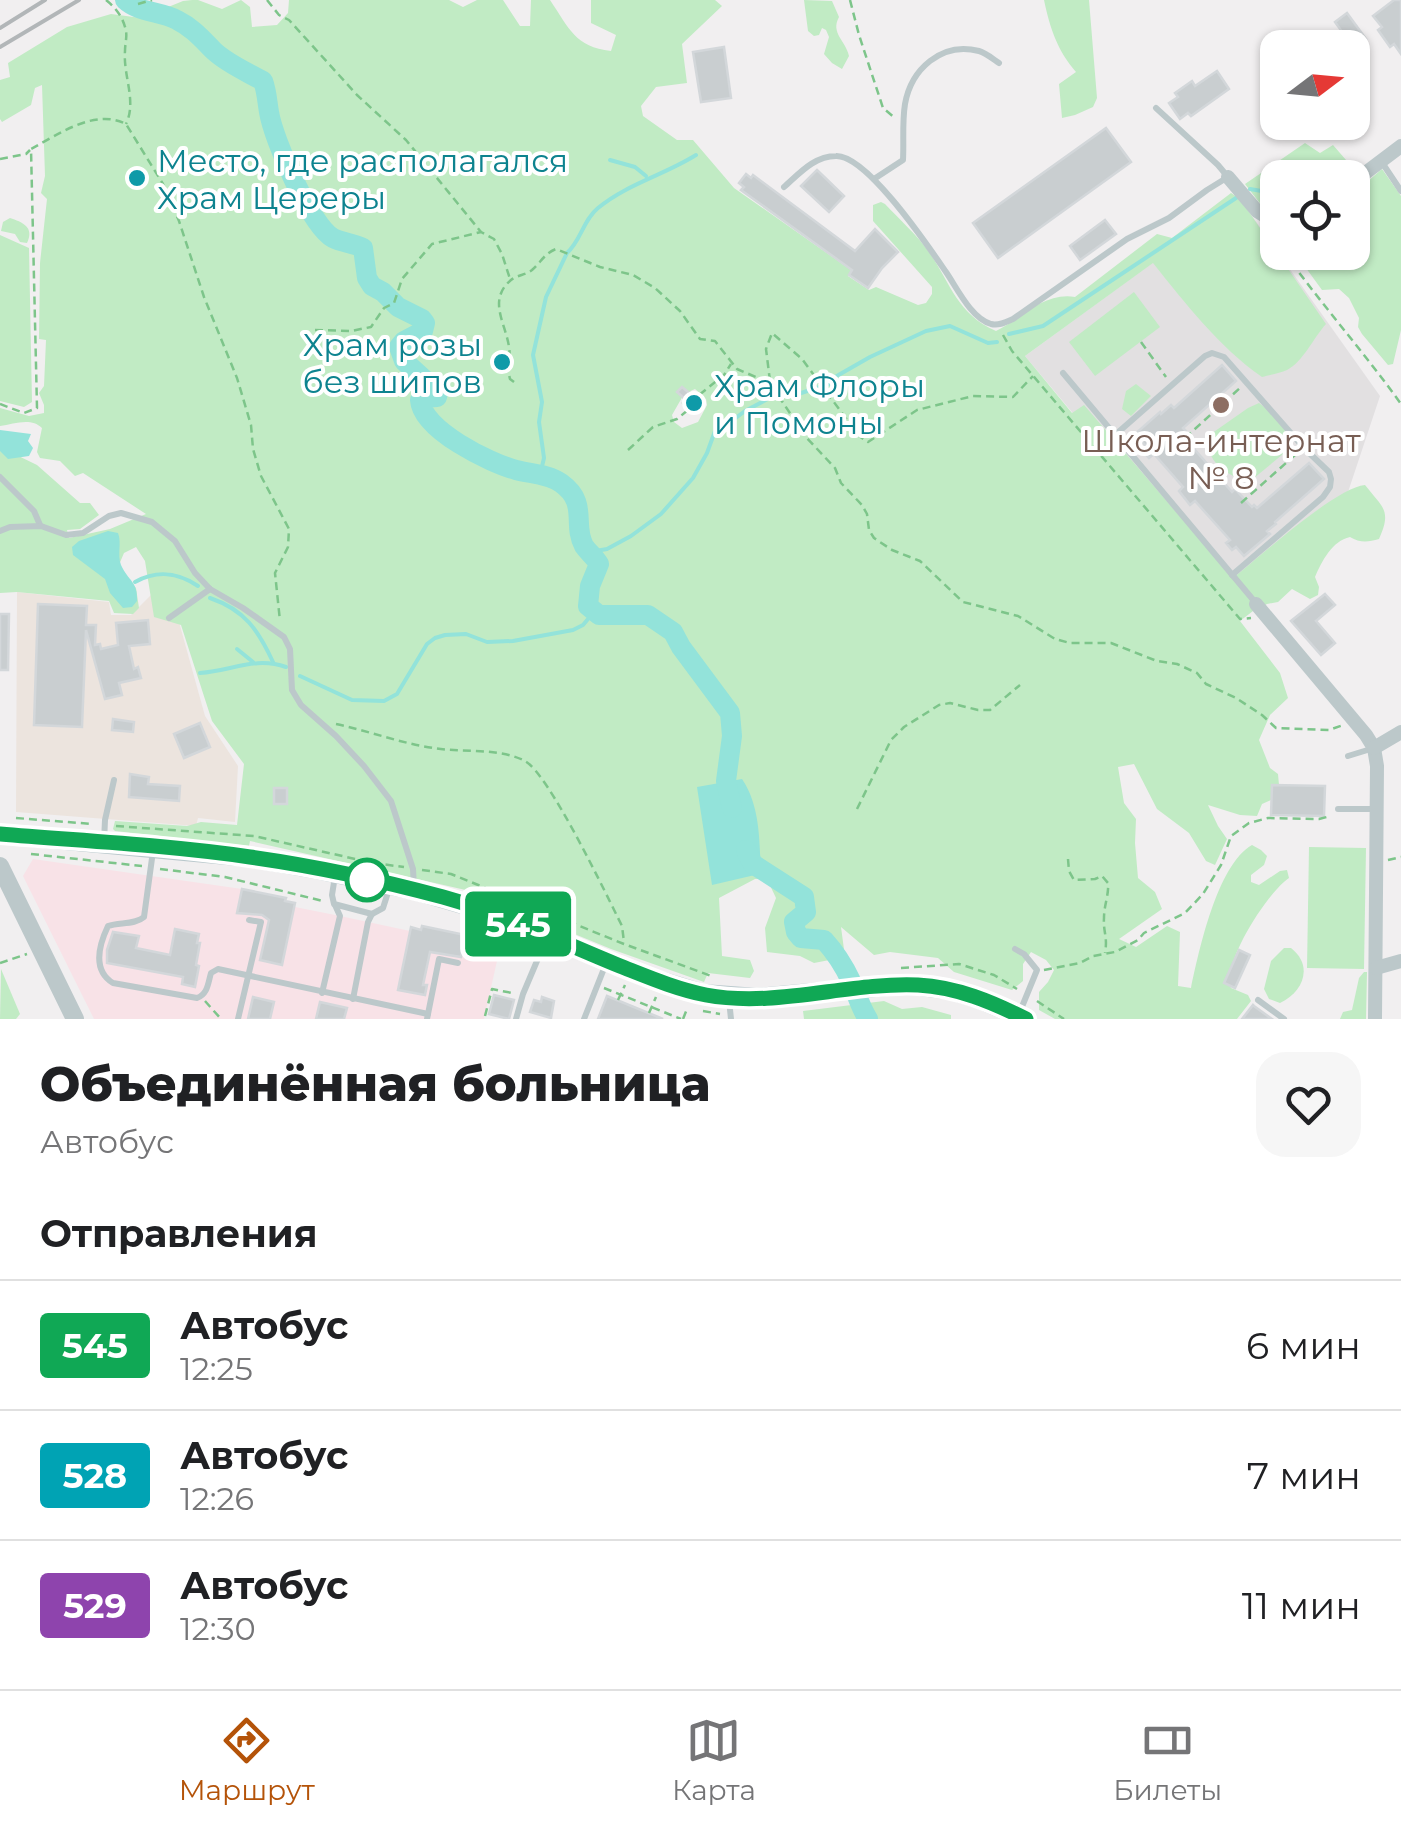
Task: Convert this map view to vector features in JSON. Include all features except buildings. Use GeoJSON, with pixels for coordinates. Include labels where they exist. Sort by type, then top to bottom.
{"type":"FeatureCollection","features":[{"type":"Feature","properties":{"kind":"main road"},"geometry":{"type":"LineString","coordinates":[[0,834],[104,844],[153,857],[249,857],[390,885],[414,880],[689,991],[726,989],[797,994],[897,977],[966,994],[1022,1017]]}},
{"type":"Feature","properties":{"kind":"street"},"geometry":{"type":"LineString","coordinates":[[1370,169],[1401,146]]}},
{"type":"Feature","properties":{"kind":"street"},"geometry":{"type":"LineString","coordinates":[[1228,177],[1260,213]]}},
{"type":"Feature","properties":{"kind":"street"},"geometry":{"type":"LineString","coordinates":[[1256,604],[1374,748],[1378,809],[1375,1019]]}},
{"type":"Feature","properties":{"kind":"street"},"geometry":{"type":"LineString","coordinates":[[1374,748],[1401,732]]}},
{"type":"Feature","properties":{"kind":"street"},"geometry":{"type":"LineString","coordinates":[[0,866],[75,1019]]}},
{"type":"Feature","properties":{"kind":"street"},"geometry":{"type":"LineString","coordinates":[[1376,968],[1401,962]]}},
{"type":"Feature","properties":{"kind":"lane"},"geometry":{"type":"LineString","coordinates":[[874,180],[904,160],[904,106],[917,70],[951,50],[982,52],[999,63]]}},
{"type":"Feature","properties":{"kind":"lane"},"geometry":{"type":"LineString","coordinates":[[784,186],[823,158],[840,155],[853,160],[919,232],[973,311],[990,324],[998,324],[1013,319],[1127,239],[1168,218],[1228,177],[1156,108]]}},
{"type":"Feature","properties":{"kind":"lane"},"geometry":{"type":"LineString","coordinates":[[1381,160],[1401,191]]}},
{"type":"Feature","properties":{"kind":"lane"},"geometry":{"type":"LineString","coordinates":[[1115,435],[1212,353],[1224,356],[1304,448],[1330,472],[1332,479],[1324,497],[1232,575]]}},
{"type":"Feature","properties":{"kind":"lane"},"geometry":{"type":"LineString","coordinates":[[1063,373],[1256,604]]}},
{"type":"Feature","properties":{"kind":"lane"},"geometry":{"type":"LineString","coordinates":[[0,477],[34,511],[40,526]]}},
{"type":"Feature","properties":{"kind":"lane"},"geometry":{"type":"LineString","coordinates":[[0,531],[10,526],[40,526],[66,535],[82,534],[122,512],[152,522],[175,541],[210,589],[284,637],[290,649],[292,690],[301,706],[364,766],[391,801],[414,880]]}},
{"type":"Feature","properties":{"kind":"lane"},"geometry":{"type":"LineString","coordinates":[[168,618],[210,589]]}},
{"type":"Feature","properties":{"kind":"lane"},"geometry":{"type":"LineString","coordinates":[[1348,756],[1374,748]]}},
{"type":"Feature","properties":{"kind":"lane"},"geometry":{"type":"LineString","coordinates":[[104,844],[114,780]]}},
{"type":"Feature","properties":{"kind":"lane"},"geometry":{"type":"LineString","coordinates":[[1338,809],[1378,809]]}},
{"type":"Feature","properties":{"kind":"lane"},"geometry":{"type":"LineString","coordinates":[[153,857],[144,917],[139,922],[118,922],[108,926],[104,933],[98,963],[105,979],[113,983],[202,996],[211,973],[218,969],[427,1017],[439,959],[458,963]]}},
{"type":"Feature","properties":{"kind":"lane"},"geometry":{"type":"LineString","coordinates":[[322,993],[340,916],[332,896],[336,873]]}},
{"type":"Feature","properties":{"kind":"lane"},"geometry":{"type":"LineString","coordinates":[[353,999],[368,922],[382,908],[390,885]]}},
{"type":"Feature","properties":{"kind":"lane"},"geometry":{"type":"LineString","coordinates":[[334,904],[372,914]]}},
{"type":"Feature","properties":{"kind":"lane"},"geometry":{"type":"LineString","coordinates":[[238,1019],[261,922],[249,920]]}},
{"type":"Feature","properties":{"kind":"lane"},"geometry":{"type":"LineString","coordinates":[[516,1019],[547,936]]}},
{"type":"Feature","properties":{"kind":"lane"},"geometry":{"type":"LineString","coordinates":[[1016,949],[1037,970],[1022,1017]]}},
{"type":"Feature","properties":{"kind":"lane"},"geometry":{"type":"LineString","coordinates":[[584,1019],[607,961]]}},
{"type":"Feature","properties":{"kind":"lane"},"geometry":{"type":"LineString","coordinates":[[726,989],[731,1019]]}},
{"type":"Feature","properties":{"kind":"lane"},"geometry":{"type":"LineString","coordinates":[[1258,1000],[1284,1019]]}},
{"type":"Feature","properties":{"kind":"path"},"geometry":{"type":"LineString","coordinates":[[106,0],[124,22],[127,36],[124,50],[131,114],[126,124]]}},
{"type":"Feature","properties":{"kind":"path"},"geometry":{"type":"LineString","coordinates":[[138,4],[152,0]]}},
{"type":"Feature","properties":{"kind":"path"},"geometry":{"type":"LineString","coordinates":[[267,0],[278,16],[288,20],[357,95],[406,140],[480,232],[494,239],[510,280]]}},
{"type":"Feature","properties":{"kind":"path"},"geometry":{"type":"LineString","coordinates":[[850,0],[882,108],[904,124]]}},
{"type":"Feature","properties":{"kind":"path"},"geometry":{"type":"LineString","coordinates":[[0,159],[26,154],[90,121],[108,118],[126,124],[158,174],[237,378],[252,425],[252,449],[289,529],[288,547],[275,573],[284,637]]}},
{"type":"Feature","properties":{"kind":"path"},"geometry":{"type":"LineString","coordinates":[[0,404],[24,413],[37,408],[31,149]]}},
{"type":"Feature","properties":{"kind":"path"},"geometry":{"type":"LineString","coordinates":[[314,330],[371,327],[384,308],[394,303],[402,279],[432,244],[480,232]]}},
{"type":"Feature","properties":{"kind":"path"},"geometry":{"type":"LineString","coordinates":[[514,382],[508,374],[509,347],[498,300],[510,280],[531,272],[550,250],[556,249],[633,275],[655,288],[680,310],[700,339],[715,341],[738,369],[770,383]]}},
{"type":"Feature","properties":{"kind":"path"},"geometry":{"type":"LineString","coordinates":[[1297,270],[1401,404]]}},
{"type":"Feature","properties":{"kind":"path"},"geometry":{"type":"LineString","coordinates":[[998,324],[1012,351],[1240,619],[1267,617]]}},
{"type":"Feature","properties":{"kind":"path"},"geometry":{"type":"LineString","coordinates":[[1034,376],[1013,397],[973,396],[917,410],[868,442],[859,436],[802,359],[772,332],[766,349],[770,383],[806,436],[835,468],[841,483],[862,505],[874,538],[920,560],[963,602],[1018,616],[1054,639],[1070,644],[1111,643],[1197,672],[1206,684],[1236,698],[1276,728],[1330,730],[1354,721]]}},
{"type":"Feature","properties":{"kind":"path"},"geometry":{"type":"LineString","coordinates":[[1140,342],[1172,385]]}},
{"type":"Feature","properties":{"kind":"path"},"geometry":{"type":"LineString","coordinates":[[628,450],[653,427],[688,410],[683,403],[690,392],[700,395],[724,375],[732,362]]}},
{"type":"Feature","properties":{"kind":"path"},"geometry":{"type":"LineString","coordinates":[[1185,438],[1246,383]]}},
{"type":"Feature","properties":{"kind":"path"},"geometry":{"type":"LineString","coordinates":[[1241,503],[1304,448]]}},
{"type":"Feature","properties":{"kind":"path"},"geometry":{"type":"LineString","coordinates":[[857,810],[891,740],[904,727],[938,704],[990,710],[1020,684]]}},
{"type":"Feature","properties":{"kind":"path"},"geometry":{"type":"LineString","coordinates":[[317,719],[396,742],[491,753],[530,764],[573,832],[622,926],[624,944]]}},
{"type":"Feature","properties":{"kind":"path"},"geometry":{"type":"LineString","coordinates":[[1037,970],[1052,970],[1124,948],[1184,913],[1198,900],[1220,865],[1231,836],[1248,823],[1268,818],[1318,820],[1338,809]]}},
{"type":"Feature","properties":{"kind":"path"},"geometry":{"type":"LineString","coordinates":[[34,854],[153,857],[334,904]]}},
{"type":"Feature","properties":{"kind":"path"},"geometry":{"type":"LineString","coordinates":[[1068,859],[1074,880],[1102,876],[1108,882],[1103,920],[1108,938],[1104,954]]}},
{"type":"Feature","properties":{"kind":"path"},"geometry":{"type":"LineString","coordinates":[[414,880],[451,874],[726,989]]}},
{"type":"Feature","properties":{"kind":"path"},"geometry":{"type":"LineString","coordinates":[[0,963],[40,949]]}},
{"type":"Feature","properties":{"kind":"path"},"geometry":{"type":"LineString","coordinates":[[897,977],[959,964],[994,975],[1064,1019]]}},
{"type":"Feature","properties":{"kind":"path"},"geometry":{"type":"LineString","coordinates":[[618,1000],[626,984]]}},
{"type":"Feature","properties":{"kind":"path"},"geometry":{"type":"LineString","coordinates":[[603,988],[682,1019],[688,1007]]}},
{"type":"Feature","properties":{"kind":"path"},"geometry":{"type":"LineString","coordinates":[[485,1016],[492,989],[523,996]]}},
{"type":"Feature","properties":{"kind":"path"},"geometry":{"type":"LineString","coordinates":[[202,996],[220,1019]]}},
{"type":"Feature","properties":{"kind":"path"},"geometry":{"type":"LineString","coordinates":[[649,1013],[656,996]]}},
{"type":"Feature","properties":{"kind":"shaded area","name":"Школа-интернат № 8"},"geometry":{"type":"Polygon","coordinates":[[[1240,199],[1260,227],[1260,270],[1290,270],[1380,396],[1331,543],[1242,615],[1025,356],[1240,199]]]}},
{"type":"Feature","properties":{"kind":"shaded area"},"geometry":{"type":"Polygon","coordinates":[[[17,592],[109,602],[111,615],[131,615],[153,593],[179,622],[205,716],[238,766],[235,822],[198,818],[196,826],[16,812],[17,592]]]}},
{"type":"Feature","properties":{"kind":"shaded area"},"geometry":{"type":"Polygon","coordinates":[[[33,859],[242,889],[286,898],[295,907],[410,931],[411,927],[422,926],[501,943],[484,1019],[94,1019],[23,876],[33,859]]]}},
{"type":"Feature","properties":{"kind":"green space"},"geometry":{"type":"Polygon","coordinates":[[[198,0],[222,9],[241,0],[250,7],[252,27],[277,25],[288,13],[289,0],[449,0],[463,7],[477,0],[503,0],[520,26],[530,26],[531,0],[550,0],[581,40],[611,51],[616,35],[591,23],[591,0],[715,0],[722,6],[682,44],[687,83],[656,87],[641,106],[643,116],[677,140],[693,140],[734,188],[851,270],[848,276],[869,290],[876,287],[918,305],[926,303],[932,287],[873,221],[873,205],[885,204],[924,246],[963,307],[996,331],[1043,302],[1075,297],[1157,234],[1172,238],[1231,193],[1240,199],[1260,228],[1260,270],[1289,270],[1326,324],[1293,366],[1262,377],[1217,338],[1153,263],[1025,356],[1072,413],[1084,405],[1233,578],[1317,510],[1352,489],[1365,485],[1384,510],[1385,522],[1379,539],[1364,541],[1350,537],[1328,552],[1315,577],[1318,595],[1310,599],[1292,589],[1278,602],[1253,611],[1240,621],[1280,673],[1288,698],[1270,715],[1259,740],[1270,768],[1278,774],[1279,785],[1272,785],[1271,800],[1262,804],[1257,816],[1208,805],[1227,839],[1215,865],[1206,861],[1189,833],[1157,809],[1134,764],[1118,767],[1124,803],[1136,819],[1138,878],[1155,892],[1162,909],[1119,939],[1136,947],[1167,926],[1180,932],[1178,986],[1191,988],[1211,910],[1240,855],[1252,845],[1267,856],[1264,865],[1251,875],[1251,882],[1259,885],[1287,870],[1289,878],[1259,912],[1233,962],[1231,988],[1248,995],[1251,1001],[1237,1019],[1055,1019],[1039,1010],[1039,992],[1054,970],[1031,952],[1023,964],[1023,981],[1012,990],[954,972],[938,958],[890,952],[874,955],[841,927],[845,957],[814,963],[800,956],[767,952],[765,928],[776,898],[767,879],[755,879],[719,898],[722,956],[750,960],[754,971],[750,978],[708,973],[704,982],[470,891],[250,841],[249,846],[115,831],[115,821],[237,825],[244,764],[212,721],[181,625],[154,617],[145,561],[136,547],[124,553],[118,567],[136,588],[139,608],[133,614],[114,613],[109,601],[0,593],[0,447],[37,465],[80,503],[90,503],[99,515],[80,529],[67,530],[69,538],[110,529],[146,514],[83,473],[75,476],[60,461],[40,458],[37,452],[42,428],[38,425],[22,422],[0,426],[0,408],[29,416],[44,413],[39,393],[44,386],[46,340],[39,339],[40,263],[47,199],[41,193],[45,176],[42,85],[35,88],[31,105],[2,122],[0,80],[10,77],[8,63],[67,27],[111,14],[141,18],[183,1],[198,0]],[[695,389],[684,394],[672,415],[674,422],[682,428],[698,422],[707,405],[695,389]]]}},
{"type":"Feature","properties":{"kind":"green space"},"geometry":{"type":"Polygon","coordinates":[[[804,0],[832,1],[839,17],[837,32],[849,56],[842,69],[824,54],[829,37],[826,30],[822,28],[814,36],[808,31],[804,0]]]}},
{"type":"Feature","properties":{"kind":"green space"},"geometry":{"type":"Polygon","coordinates":[[[1044,0],[1089,0],[1097,98],[1093,107],[1062,118],[1059,84],[1076,72],[1055,38],[1044,0]]]}},
{"type":"Feature","properties":{"kind":"green space"},"geometry":{"type":"Polygon","coordinates":[[[1305,143],[1320,153],[1333,145],[1346,160],[1280,160],[1305,143]]]}},
{"type":"Feature","properties":{"kind":"green space"},"geometry":{"type":"Polygon","coordinates":[[[1382,169],[1401,196],[1401,330],[1393,364],[1388,365],[1362,334],[1349,298],[1339,289],[1322,290],[1307,270],[1370,270],[1370,179],[1382,169]]]}},
{"type":"Feature","properties":{"kind":"green space"},"geometry":{"type":"Polygon","coordinates":[[[1260,174],[1260,203],[1245,184],[1260,174]]]}},
{"type":"Feature","properties":{"kind":"green space"},"geometry":{"type":"Polygon","coordinates":[[[10,218],[28,229],[27,243],[20,242],[15,234],[1,231],[3,222],[10,218]]]}},
{"type":"Feature","properties":{"kind":"green space"},"geometry":{"type":"Polygon","coordinates":[[[0,235],[29,248],[32,402],[24,407],[0,401],[0,235]]]}},
{"type":"Feature","properties":{"kind":"green space"},"geometry":{"type":"Polygon","coordinates":[[[1134,292],[1160,327],[1095,376],[1069,342],[1134,292]]]}},
{"type":"Feature","properties":{"kind":"green space"},"geometry":{"type":"Polygon","coordinates":[[[1136,384],[1151,396],[1131,416],[1122,409],[1126,391],[1136,384]]]}},
{"type":"Feature","properties":{"kind":"green space"},"geometry":{"type":"Polygon","coordinates":[[[1259,403],[1285,430],[1289,443],[1288,450],[1248,483],[1214,460],[1208,436],[1259,403]]]}},
{"type":"Feature","properties":{"kind":"green space"},"geometry":{"type":"Polygon","coordinates":[[[1309,847],[1366,848],[1364,969],[1307,968],[1309,847]]]}},
{"type":"Feature","properties":{"kind":"green space"},"geometry":{"type":"Polygon","coordinates":[[[1284,948],[1291,948],[1298,955],[1304,970],[1300,986],[1280,1003],[1269,999],[1264,989],[1271,961],[1284,948]]]}},
{"type":"Feature","properties":{"kind":"green space"},"geometry":{"type":"Polygon","coordinates":[[[1,969],[20,1014],[16,1019],[0,1019],[1,969]]]}},
{"type":"Feature","properties":{"kind":"green space"},"geometry":{"type":"Polygon","coordinates":[[[1364,972],[1366,1019],[1340,1019],[1343,1012],[1352,1010],[1364,972]]]}},
{"type":"Feature","properties":{"kind":"green space"},"geometry":{"type":"Polygon","coordinates":[[[884,1001],[902,1009],[922,1007],[951,1015],[951,1019],[804,1019],[803,1011],[884,1001]]]}},
{"type":"Feature","properties":{"kind":"water"},"geometry":{"type":"Polygon","coordinates":[[[0,430],[31,434],[28,441],[33,448],[29,456],[8,459],[0,451],[0,430]]]}},
{"type":"Feature","properties":{"kind":"water"},"geometry":{"type":"Polygon","coordinates":[[[108,531],[118,533],[121,565],[136,589],[137,601],[132,607],[123,608],[110,593],[105,579],[73,555],[72,547],[79,541],[108,531]]]}},
{"type":"Feature","properties":{"kind":"water"},"geometry":{"type":"Polygon","coordinates":[[[742,779],[755,811],[761,869],[755,875],[712,885],[697,787],[742,779]]]}},
{"type":"Feature","properties":{"kind":"waterway"},"geometry":{"type":"LineString","coordinates":[[125,0],[183,23],[225,60],[263,81],[277,141],[314,216],[333,238],[363,248],[367,278],[372,286],[425,323],[423,331],[399,347],[404,361],[438,392],[437,397],[420,400],[432,423],[475,453],[516,470],[551,478],[570,491],[575,498],[584,546],[599,564],[590,586],[588,606],[599,615],[648,615],[673,632],[730,713],[732,736],[726,781],[732,808]]}},
{"type":"Feature","properties":{"kind":"waterway"},"geometry":{"type":"LineString","coordinates":[[540,475],[544,458],[539,422],[542,402],[533,355],[546,297],[567,253],[598,208],[621,192],[696,155]]}},
{"type":"Feature","properties":{"kind":"waterway"},"geometry":{"type":"LineString","coordinates":[[610,160],[635,167],[646,176]]}},
{"type":"Feature","properties":{"kind":"waterway"},"geometry":{"type":"LineString","coordinates":[[1250,189],[1260,191]]}},
{"type":"Feature","properties":{"kind":"waterway"},"geometry":{"type":"LineString","coordinates":[[1009,334],[1043,326],[1236,198]]}},
{"type":"Feature","properties":{"kind":"waterway"},"geometry":{"type":"LineString","coordinates":[[590,552],[607,549],[661,514],[693,478],[715,431],[779,393],[798,394],[829,384],[870,357],[926,331],[950,326],[988,343],[997,342]]}},
{"type":"Feature","properties":{"kind":"waterway"},"geometry":{"type":"LineString","coordinates":[[135,582],[167,574],[198,586]]}},
{"type":"Feature","properties":{"kind":"waterway"},"geometry":{"type":"LineString","coordinates":[[210,598],[249,622],[273,662]]}},
{"type":"Feature","properties":{"kind":"waterway"},"geometry":{"type":"LineString","coordinates":[[300,676],[352,700],[384,701],[397,694],[427,644],[435,638],[466,634],[487,642],[513,641],[573,630],[593,613]]}},
{"type":"Feature","properties":{"kind":"waterway"},"geometry":{"type":"LineString","coordinates":[[237,649],[253,662]]}},
{"type":"Feature","properties":{"kind":"waterway"},"geometry":{"type":"LineString","coordinates":[[200,673],[264,663],[286,667]]}},
{"type":"Feature","properties":{"kind":"waterway"},"geometry":{"type":"LineString","coordinates":[[746,850],[753,864],[804,897],[806,912],[794,922],[796,932],[801,938],[824,940],[845,970],[868,1019]]}},
{"type":"Feature","properties":{"kind":"railway"},"geometry":{"type":"LineString","coordinates":[[0,28],[45,0]]}},
{"type":"Feature","properties":{"kind":"railway"},"geometry":{"type":"LineString","coordinates":[[0,47],[79,0]]}},
{"type":"Feature","properties":{"kind":"bus line","name":"545"},"geometry":{"type":"LineString","coordinates":[[0,834],[249,857],[414,890],[486,911],[644,976],[703,994],[757,998],[897,985],[937,987],[980,998],[1026,1019]]}},
{"type":"Feature","properties":{"kind":"place","name":"Место, где располагался Храм Цереры"},"geometry":{"type":"Point","coordinates":[137,178]}},
{"type":"Feature","properties":{"kind":"place","name":"Храм розы без шипов"},"geometry":{"type":"Point","coordinates":[502,362]}},
{"type":"Feature","properties":{"kind":"place","name":"Храм Флоры и Помоны"},"geometry":{"type":"Point","coordinates":[694,403]}},
{"type":"Feature","properties":{"kind":"place","name":"Школа-интернат № 8"},"geometry":{"type":"Point","coordinates":[1221,405]}}]}
